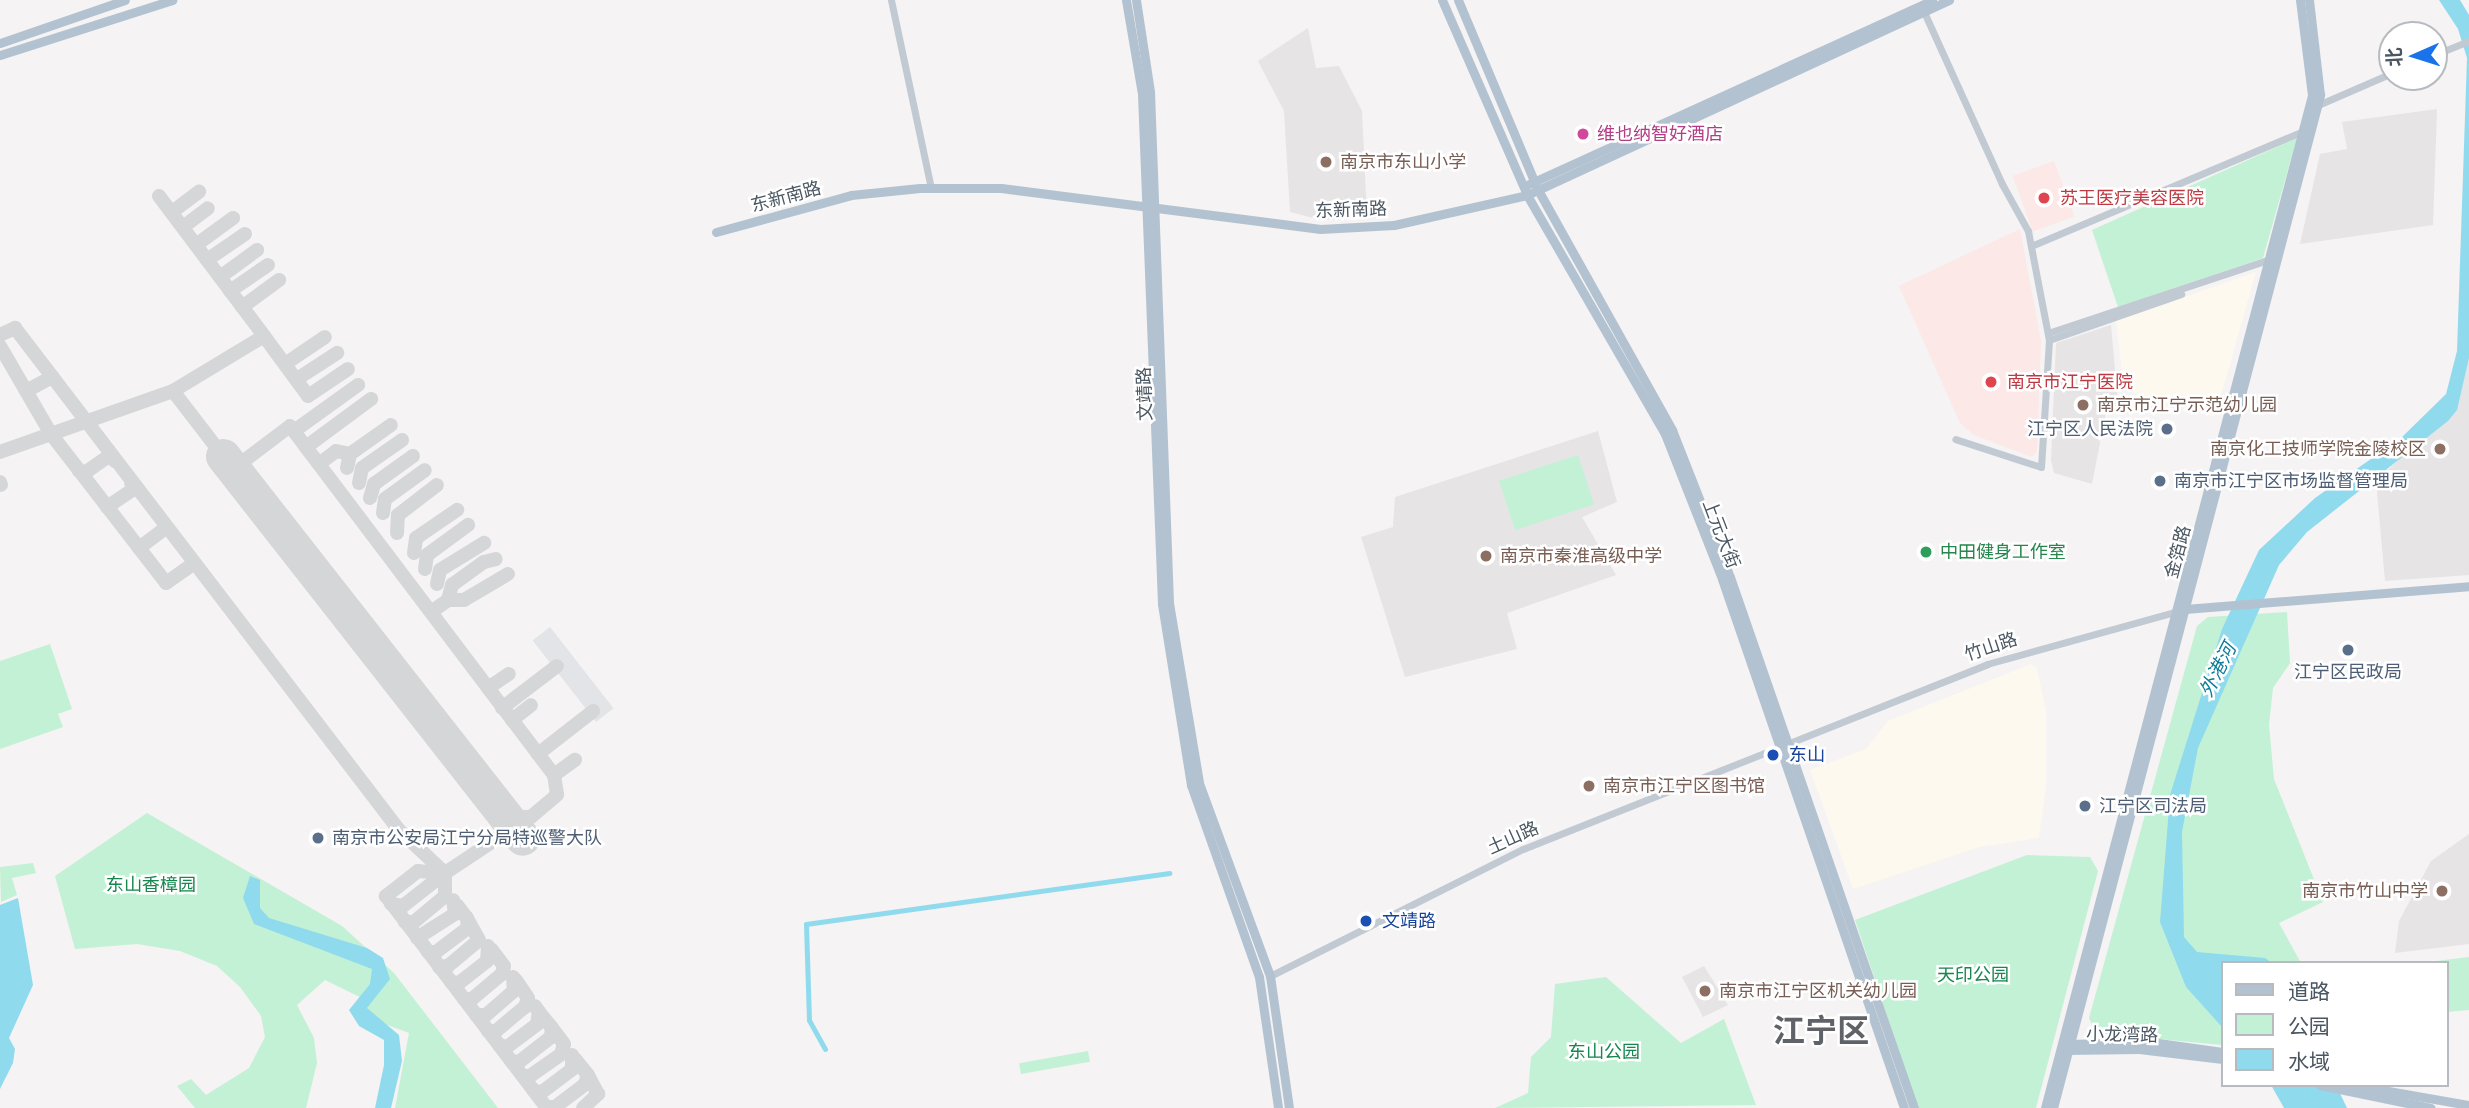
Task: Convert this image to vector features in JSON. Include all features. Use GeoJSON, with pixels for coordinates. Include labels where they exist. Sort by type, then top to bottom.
{"type":"FeatureCollection","features":[{"type":"Feature","properties":{"kind":"main road"},"geometry":{"type":"LineString","coordinates":[[0,43],[125,0]]}},
{"type":"Feature","properties":{"kind":"main road"},"geometry":{"type":"LineString","coordinates":[[0,55],[172,0]]}},
{"type":"Feature","properties":{"kind":"main road","name":"文靖路"},"geometry":{"type":"LineString","coordinates":[[1126,0],[1142,94],[1169,603],[1199,783],[1270,976],[1289,1108]]}},
{"type":"Feature","properties":{"kind":"main road","name":"文靖路"},"geometry":{"type":"LineString","coordinates":[[1136,0],[1150,92],[1149,208],[1162,604],[1192,785],[1259,977],[1278,1108]]}},
{"type":"Feature","properties":{"kind":"main road","name":"上元大街"},"geometry":{"type":"LineString","coordinates":[[1442,0],[1525,191],[1665,434],[1722,579],[1905,1108]]}},
{"type":"Feature","properties":{"kind":"main road","name":"上元大街"},"geometry":{"type":"LineString","coordinates":[[1458,0],[1537,186],[1672,430],[1789,744],[1914,1108]]}},
{"type":"Feature","properties":{"kind":"main road","name":"东新南路"},"geometry":{"type":"LineString","coordinates":[[1537,186],[1932,0]]}},
{"type":"Feature","properties":{"kind":"main road","name":"东新南路"},"geometry":{"type":"LineString","coordinates":[[716,232],[851,195],[931,188],[1001,188],[1321,229],[1394,225],[1525,191],[1792,74],[1949,0]]}},
{"type":"Feature","properties":{"kind":"main road","name":"金箔路"},"geometry":{"type":"LineString","coordinates":[[2276,259],[2312,95],[2300,0]]}},
{"type":"Feature","properties":{"kind":"main road","name":"金箔路"},"geometry":{"type":"LineString","coordinates":[[2053,1108],[2318,105],[2309,0]]}},
{"type":"Feature","properties":{"kind":"main road","name":"竹山路"},"geometry":{"type":"LineString","coordinates":[[2183,610],[2469,586]]}},
{"type":"Feature","properties":{"kind":"main road","name":"小龙湾路"},"geometry":{"type":"LineString","coordinates":[[2067,1047],[2151,1042],[2220,1052]]}},
{"type":"Feature","properties":{"kind":"main road","name":"金箔路"},"geometry":{"type":"LineString","coordinates":[[2045,1108],[2067,1047]]}},
{"type":"Feature","properties":{"kind":"main road","name":"小龙湾路"},"geometry":{"type":"LineString","coordinates":[[2067,1047],[2139,1049],[2220,1059]]}},
{"type":"Feature","properties":{"kind":"main road"},"geometry":{"type":"LineString","coordinates":[[2331,1087],[2431,1108]]}},
{"type":"Feature","properties":{"kind":"main road"},"geometry":{"type":"LineString","coordinates":[[2358,1087],[2373,1095],[2469,1105]]}},
{"type":"Feature","properties":{"kind":"street"},"geometry":{"type":"LineString","coordinates":[[891,0],[931,188]]}},
{"type":"Feature","properties":{"kind":"street"},"geometry":{"type":"LineString","coordinates":[[1924,12],[2001,184],[2028,231],[2049,336],[2041,467],[1955,439]]}},
{"type":"Feature","properties":{"kind":"street"},"geometry":{"type":"LineString","coordinates":[[2448,49],[2465,42]]}},
{"type":"Feature","properties":{"kind":"street"},"geometry":{"type":"LineString","coordinates":[[2318,105],[2378,79]]}},
{"type":"Feature","properties":{"kind":"street"},"geometry":{"type":"LineString","coordinates":[[2031,246],[2303,131]]}},
{"type":"Feature","properties":{"kind":"street"},"geometry":{"type":"LineString","coordinates":[[2049,336],[2276,259]]}},
{"type":"Feature","properties":{"kind":"street","name":"竹山路"},"geometry":{"type":"LineString","coordinates":[[1779,748],[1987,664],[2183,610]]}},
{"type":"Feature","properties":{"kind":"street","name":"土山路"},"geometry":{"type":"LineString","coordinates":[[1270,976],[1313,951],[1523,849],[1779,748]]}},
{"type":"Feature","properties":{"kind":"shaded area","name":"南京市东山小学"},"geometry":{"type":"Polygon","coordinates":[[[1308,28],[1316,68],[1339,66],[1362,111],[1367,217],[1321,220],[1290,212],[1284,111],[1258,61],[1308,28]]]}},
{"type":"Feature","properties":{"kind":"shaded area"},"geometry":{"type":"Polygon","coordinates":[[[2437,109],[2433,225],[2300,244],[2320,154],[2347,149],[2342,122],[2437,109]]]}},
{"type":"Feature","properties":{"kind":"shaded area","name":"苏王医疗美容医院"},"geometry":{"type":"Polygon","coordinates":[[[2054,161],[2074,216],[2033,231],[2013,176],[2054,161]]]}},
{"type":"Feature","properties":{"kind":"shaded area","name":"南京市江宁医院"},"geometry":{"type":"Polygon","coordinates":[[[2020,229],[2041,341],[2037,451],[2032,457],[1974,435],[1960,423],[1899,286],[2020,229]]]}},
{"type":"Feature","properties":{"kind":"shaded area"},"geometry":{"type":"Polygon","coordinates":[[[2256,272],[2215,417],[2124,390],[2116,321],[2256,272]]]}},
{"type":"Feature","properties":{"kind":"shaded area","name":"南京市江宁示范幼儿园"},"geometry":{"type":"Polygon","coordinates":[[[2111,325],[2118,404],[2107,407],[2092,484],[2054,473],[2051,460],[2056,343],[2111,325]]]}},
{"type":"Feature","properties":{"kind":"shaded area","name":"南京化工技师学院金陵校区"},"geometry":{"type":"Polygon","coordinates":[[[2469,341],[2469,575],[2385,581],[2376,481],[2445,416],[2469,341]]]}},
{"type":"Feature","properties":{"kind":"shaded area","name":"南京市秦淮高级中学"},"geometry":{"type":"Polygon","coordinates":[[[1598,431],[1617,502],[1582,517],[1616,575],[1507,613],[1517,649],[1405,677],[1361,537],[1393,527],[1395,497],[1598,431]]]}},
{"type":"Feature","properties":{"kind":"shaded area"},"geometry":{"type":"Polygon","coordinates":[[[550,627],[613,708],[596,722],[533,641],[550,627]]]}},
{"type":"Feature","properties":{"kind":"shaded area"},"geometry":{"type":"Polygon","coordinates":[[[2031,664],[2037,668],[2046,712],[2046,785],[2039,838],[1979,847],[1853,889],[1810,770],[1866,749],[1888,721],[2031,664]]]}},
{"type":"Feature","properties":{"kind":"shaded area","name":"南京市竹山中学"},"geometry":{"type":"Polygon","coordinates":[[[2469,834],[2469,944],[2395,953],[2399,921],[2431,861],[2469,834]]]}},
{"type":"Feature","properties":{"kind":"shaded area","name":"南京市江宁区机关幼儿园"},"geometry":{"type":"Polygon","coordinates":[[[1704,966],[1728,1005],[1703,1017],[1682,977],[1704,966]]]}},
{"type":"Feature","properties":{"kind":"green space"},"geometry":{"type":"Polygon","coordinates":[[[2297,138],[2263,258],[2118,307],[2092,230],[2297,138]]]}},
{"type":"Feature","properties":{"kind":"green space"},"geometry":{"type":"Polygon","coordinates":[[[1578,455],[1594,504],[1515,530],[1499,481],[1578,455]]]}},
{"type":"Feature","properties":{"kind":"green space"},"geometry":{"type":"Polygon","coordinates":[[[2287,612],[2290,663],[2273,688],[2269,725],[2274,779],[2323,902],[2279,923],[2300,961],[2220,961],[2220,1045],[2096,1033],[2089,1018],[2197,626],[2208,617],[2287,612]]]}},
{"type":"Feature","properties":{"kind":"green space"},"geometry":{"type":"Polygon","coordinates":[[[50,644],[72,709],[58,714],[63,727],[0,749],[0,661],[50,644]]]}},
{"type":"Feature","properties":{"kind":"green space","name":"东山香樟园"},"geometry":{"type":"Polygon","coordinates":[[[147,813],[342,926],[394,973],[498,1108],[395,1108],[409,1033],[366,1017],[368,1001],[325,980],[297,1005],[314,1038],[317,1063],[306,1108],[195,1108],[177,1086],[191,1079],[206,1095],[249,1068],[265,1037],[261,1016],[240,987],[217,966],[180,951],[137,944],[75,949],[55,876],[147,813]]]}},
{"type":"Feature","properties":{"kind":"green space","name":"天印公园"},"geometry":{"type":"Polygon","coordinates":[[[2027,855],[2090,857],[2098,871],[2036,1108],[1918,1108],[1855,920],[2027,855]]]}},
{"type":"Feature","properties":{"kind":"green space"},"geometry":{"type":"Polygon","coordinates":[[[33,863],[36,873],[12,878],[17,895],[1,902],[0,867],[33,863]]]}},
{"type":"Feature","properties":{"kind":"green space"},"geometry":{"type":"Polygon","coordinates":[[[2469,957],[2469,1010],[2448,1012],[2448,961],[2436,961],[2469,957]]]}},
{"type":"Feature","properties":{"kind":"green space","name":"东山公园"},"geometry":{"type":"Polygon","coordinates":[[[1606,977],[1681,1043],[1724,1019],[1756,1105],[1495,1108],[1528,1093],[1531,1057],[1551,1037],[1555,984],[1606,977]]]}},
{"type":"Feature","properties":{"kind":"green space"},"geometry":{"type":"Polygon","coordinates":[[[1088,1051],[1090,1062],[1021,1074],[1019,1063],[1088,1051]]]}},
{"type":"Feature","properties":{"kind":"water","name":"外港河"},"geometry":{"type":"Polygon","coordinates":[[[2439,0],[2460,0],[2469,15],[2469,358],[2457,410],[2448,421],[2307,532],[2279,565],[2198,748],[2182,832],[2184,937],[2197,952],[2265,958],[2269,961],[2220,961],[2220,1025],[2186,987],[2160,922],[2170,795],[2222,629],[2259,550],[2315,498],[2401,438],[2446,394],[2457,351],[2467,58],[2458,29],[2439,0]]]}},
{"type":"Feature","properties":{"kind":"water"},"geometry":{"type":"Polygon","coordinates":[[[250,876],[260,880],[260,908],[269,918],[367,948],[383,958],[390,979],[367,1008],[399,1035],[402,1061],[391,1108],[375,1108],[384,1065],[384,1040],[359,1026],[349,1010],[370,984],[372,969],[254,924],[243,898],[250,876]]]}},
{"type":"Feature","properties":{"kind":"water"},"geometry":{"type":"Polygon","coordinates":[[[18,898],[33,985],[9,1038],[15,1049],[13,1063],[0,1089],[0,905],[18,898]]]}},
{"type":"Feature","properties":{"kind":"water"},"geometry":{"type":"Polygon","coordinates":[[[2272,1087],[2337,1087],[2347,1108],[2284,1108],[2272,1087]]]}},
{"type":"Feature","properties":{"kind":"waterway"},"geometry":{"type":"LineString","coordinates":[[825,1049],[809,1020],[806,924],[1169,873]]}},
{"type":"Feature","properties":{"kind":"taxiway"},"geometry":{"type":"LineString","coordinates":[[172,212],[199,192]]}},
{"type":"Feature","properties":{"kind":"taxiway"},"geometry":{"type":"LineString","coordinates":[[159,196],[264,336]]}},
{"type":"Feature","properties":{"kind":"taxiway"},"geometry":{"type":"LineString","coordinates":[[183,227],[208,208]]}},
{"type":"Feature","properties":{"kind":"taxiway"},"geometry":{"type":"LineString","coordinates":[[196,245],[233,218]]}},
{"type":"Feature","properties":{"kind":"taxiway"},"geometry":{"type":"LineString","coordinates":[[207,260],[245,234]]}},
{"type":"Feature","properties":{"kind":"taxiway"},"geometry":{"type":"LineString","coordinates":[[220,277],[257,250]]}},
{"type":"Feature","properties":{"kind":"taxiway"},"geometry":{"type":"LineString","coordinates":[[230,291],[268,265]]}},
{"type":"Feature","properties":{"kind":"taxiway"},"geometry":{"type":"LineString","coordinates":[[242,307],[279,280]]}},
{"type":"Feature","properties":{"kind":"taxiway"},"geometry":{"type":"LineString","coordinates":[[0,335],[15,328],[399,830],[445,873]]}},
{"type":"Feature","properties":{"kind":"taxiway"},"geometry":{"type":"LineString","coordinates":[[173,391],[264,336],[308,396],[348,369]]}},
{"type":"Feature","properties":{"kind":"taxiway"},"geometry":{"type":"LineString","coordinates":[[285,364],[325,337]]}},
{"type":"Feature","properties":{"kind":"taxiway"},"geometry":{"type":"LineString","coordinates":[[0,346],[51,434],[166,583],[193,564]]}},
{"type":"Feature","properties":{"kind":"taxiway"},"geometry":{"type":"LineString","coordinates":[[297,379],[337,353]]}},
{"type":"Feature","properties":{"kind":"taxiway"},"geometry":{"type":"LineString","coordinates":[[26,391],[52,377]]}},
{"type":"Feature","properties":{"kind":"taxiway"},"geometry":{"type":"LineString","coordinates":[[294,431],[358,385]]}},
{"type":"Feature","properties":{"kind":"taxiway"},"geometry":{"type":"LineString","coordinates":[[0,452],[173,391],[223,456]]}},
{"type":"Feature","properties":{"kind":"taxiway"},"geometry":{"type":"LineString","coordinates":[[306,447],[371,399]]}},
{"type":"Feature","properties":{"kind":"taxiway"},"geometry":{"type":"LineString","coordinates":[[347,468],[350,454],[391,425]]}},
{"type":"Feature","properties":{"kind":"taxiway"},"geometry":{"type":"LineString","coordinates":[[233,469],[290,426],[554,775],[557,795],[531,817],[513,817],[499,809]]}},
{"type":"Feature","properties":{"kind":"taxiway"},"geometry":{"type":"LineString","coordinates":[[359,483],[362,468],[402,440]]}},
{"type":"Feature","properties":{"kind":"taxiway"},"geometry":{"type":"LineString","coordinates":[[319,464],[336,451],[350,454]]}},
{"type":"Feature","properties":{"kind":"taxiway"},"geometry":{"type":"LineString","coordinates":[[79,471],[86,472],[110,455],[115,461]]}},
{"type":"Feature","properties":{"kind":"taxiway"},"geometry":{"type":"LineString","coordinates":[[370,498],[374,484],[413,456]]}},
{"type":"Feature","properties":{"kind":"taxiway"},"geometry":{"type":"LineString","coordinates":[[383,513],[385,499],[425,470]]}},
{"type":"Feature","properties":{"kind":"taxiway"},"geometry":{"type":"LineString","coordinates":[[107,507],[135,488],[131,483]]}},
{"type":"Feature","properties":{"kind":"taxiway"},"geometry":{"type":"LineString","coordinates":[[397,533],[398,515],[437,485]]}},
{"type":"Feature","properties":{"kind":"taxiway"},"geometry":{"type":"LineString","coordinates":[[414,553],[416,538],[457,510]]}},
{"type":"Feature","properties":{"kind":"taxiway"},"geometry":{"type":"LineString","coordinates":[[425,569],[427,555],[468,525]]}},
{"type":"Feature","properties":{"kind":"taxiway"},"geometry":{"type":"LineString","coordinates":[[139,548],[166,528]]}},
{"type":"Feature","properties":{"kind":"taxiway"},"geometry":{"type":"LineString","coordinates":[[437,584],[440,570],[484,543]]}},
{"type":"Feature","properties":{"kind":"taxiway"},"geometry":{"type":"LineString","coordinates":[[448,600],[452,585],[484,562],[496,559]]}},
{"type":"Feature","properties":{"kind":"taxiway"},"geometry":{"type":"LineString","coordinates":[[431,612],[448,600],[464,600],[508,574]]}},
{"type":"Feature","properties":{"kind":"taxiway"},"geometry":{"type":"LineString","coordinates":[[502,708],[557,666]]}},
{"type":"Feature","properties":{"kind":"taxiway"},"geometry":{"type":"LineString","coordinates":[[488,688],[509,674]]}},
{"type":"Feature","properties":{"kind":"taxiway"},"geometry":{"type":"LineString","coordinates":[[512,720],[531,705]]}},
{"type":"Feature","properties":{"kind":"taxiway"},"geometry":{"type":"LineString","coordinates":[[538,754],[593,711]]}},
{"type":"Feature","properties":{"kind":"taxiway"},"geometry":{"type":"LineString","coordinates":[[554,775],[575,760]]}},
{"type":"Feature","properties":{"kind":"taxiway"},"geometry":{"type":"LineString","coordinates":[[504,834],[445,873],[418,871],[386,896],[547,1108]]}},
{"type":"Feature","properties":{"kind":"taxiway"},"geometry":{"type":"LineString","coordinates":[[391,904],[403,906],[445,873]]}},
{"type":"Feature","properties":{"kind":"taxiway"},"geometry":{"type":"LineString","coordinates":[[405,922],[414,922],[445,896],[445,873]]}},
{"type":"Feature","properties":{"kind":"taxiway"},"geometry":{"type":"LineString","coordinates":[[417,938],[455,914],[453,900]]}},
{"type":"Feature","properties":{"kind":"taxiway"},"geometry":{"type":"LineString","coordinates":[[428,952],[436,952],[468,928],[467,918],[457,905]]}},
{"type":"Feature","properties":{"kind":"taxiway"},"geometry":{"type":"LineString","coordinates":[[439,967],[448,966],[479,940],[467,918]]}},
{"type":"Feature","properties":{"kind":"taxiway"},"geometry":{"type":"LineString","coordinates":[[451,982],[459,983],[487,961],[488,946]]}},
{"type":"Feature","properties":{"kind":"taxiway"},"geometry":{"type":"LineString","coordinates":[[464,999],[472,999],[502,974],[504,966],[491,949]]}},
{"type":"Feature","properties":{"kind":"taxiway"},"geometry":{"type":"LineString","coordinates":[[476,1015],[486,1015],[514,991],[513,977]]}},
{"type":"Feature","properties":{"kind":"taxiway"},"geometry":{"type":"LineString","coordinates":[[488,1031],[496,1031],[525,1007],[528,998],[516,980]]}},
{"type":"Feature","properties":{"kind":"taxiway"},"geometry":{"type":"LineString","coordinates":[[499,1045],[507,1047],[537,1024],[539,1012],[535,1006]]}},
{"type":"Feature","properties":{"kind":"taxiway"},"geometry":{"type":"LineString","coordinates":[[511,1061],[519,1062],[551,1037],[552,1028],[539,1012]]}},
{"type":"Feature","properties":{"kind":"taxiway"},"geometry":{"type":"LineString","coordinates":[[523,1076],[530,1076],[561,1054],[564,1044],[552,1028]]}},
{"type":"Feature","properties":{"kind":"taxiway"},"geometry":{"type":"LineString","coordinates":[[534,1091],[542,1092],[572,1069],[572,1055]]}},
{"type":"Feature","properties":{"kind":"taxiway"},"geometry":{"type":"LineString","coordinates":[[546,1107],[555,1107],[585,1084],[588,1075],[575,1059]]}},
{"type":"Feature","properties":{"kind":"taxiway"},"geometry":{"type":"LineString","coordinates":[[583,1108],[598,1094],[588,1075]]}},
{"type":"Feature","properties":{"kind":"runway"},"geometry":{"type":"LineString","coordinates":[[223,456],[522,838]]}},
{"type":"Feature","properties":{"kind":"place","name":"维也纳智好酒店"},"geometry":{"type":"Point","coordinates":[1583,134]}},
{"type":"Feature","properties":{"kind":"place","name":"南京市东山小学"},"geometry":{"type":"Point","coordinates":[1326,162]}},
{"type":"Feature","properties":{"kind":"place","name":"苏王医疗美容医院"},"geometry":{"type":"Point","coordinates":[2044,198]}},
{"type":"Feature","properties":{"kind":"place","name":"南京市江宁医院"},"geometry":{"type":"Point","coordinates":[1991,382]}},
{"type":"Feature","properties":{"kind":"place","name":"南京市江宁示范幼儿园"},"geometry":{"type":"Point","coordinates":[2083,405]}},
{"type":"Feature","properties":{"kind":"place","name":"江宁区人民法院"},"geometry":{"type":"Point","coordinates":[2167,429]}},
{"type":"Feature","properties":{"kind":"place","name":"南京化工技师学院金陵校区"},"geometry":{"type":"Point","coordinates":[2440,449]}},
{"type":"Feature","properties":{"kind":"place","name":"南京市江宁区市场监督管理局"},"geometry":{"type":"Point","coordinates":[2160,481]}},
{"type":"Feature","properties":{"kind":"place","name":"中田健身工作室"},"geometry":{"type":"Point","coordinates":[1926,552]}},
{"type":"Feature","properties":{"kind":"place","name":"南京市秦淮高级中学"},"geometry":{"type":"Point","coordinates":[1486,556]}},
{"type":"Feature","properties":{"kind":"place","name":"江宁区民政局"},"geometry":{"type":"Point","coordinates":[2348,650]}},
{"type":"Feature","properties":{"kind":"place","name":"东山"},"geometry":{"type":"Point","coordinates":[1773,755]}},
{"type":"Feature","properties":{"kind":"place","name":"南京市江宁区图书馆"},"geometry":{"type":"Point","coordinates":[1589,786]}},
{"type":"Feature","properties":{"kind":"place","name":"江宁区司法局"},"geometry":{"type":"Point","coordinates":[2085,806]}},
{"type":"Feature","properties":{"kind":"place","name":"南京市公安局江宁分局特巡警大队"},"geometry":{"type":"Point","coordinates":[318,838]}},
{"type":"Feature","properties":{"kind":"place","name":"南京市竹山中学"},"geometry":{"type":"Point","coordinates":[2442,891]}},
{"type":"Feature","properties":{"kind":"place","name":"文靖路"},"geometry":{"type":"Point","coordinates":[1366,921]}},
{"type":"Feature","properties":{"kind":"place","name":"南京市江宁区机关幼儿园"},"geometry":{"type":"Point","coordinates":[1705,991]}},
{"type":"Feature","properties":{"kind":"district","name":"江宁区"},"geometry":{"type":"Point","coordinates":[1821,1031]}}]}
